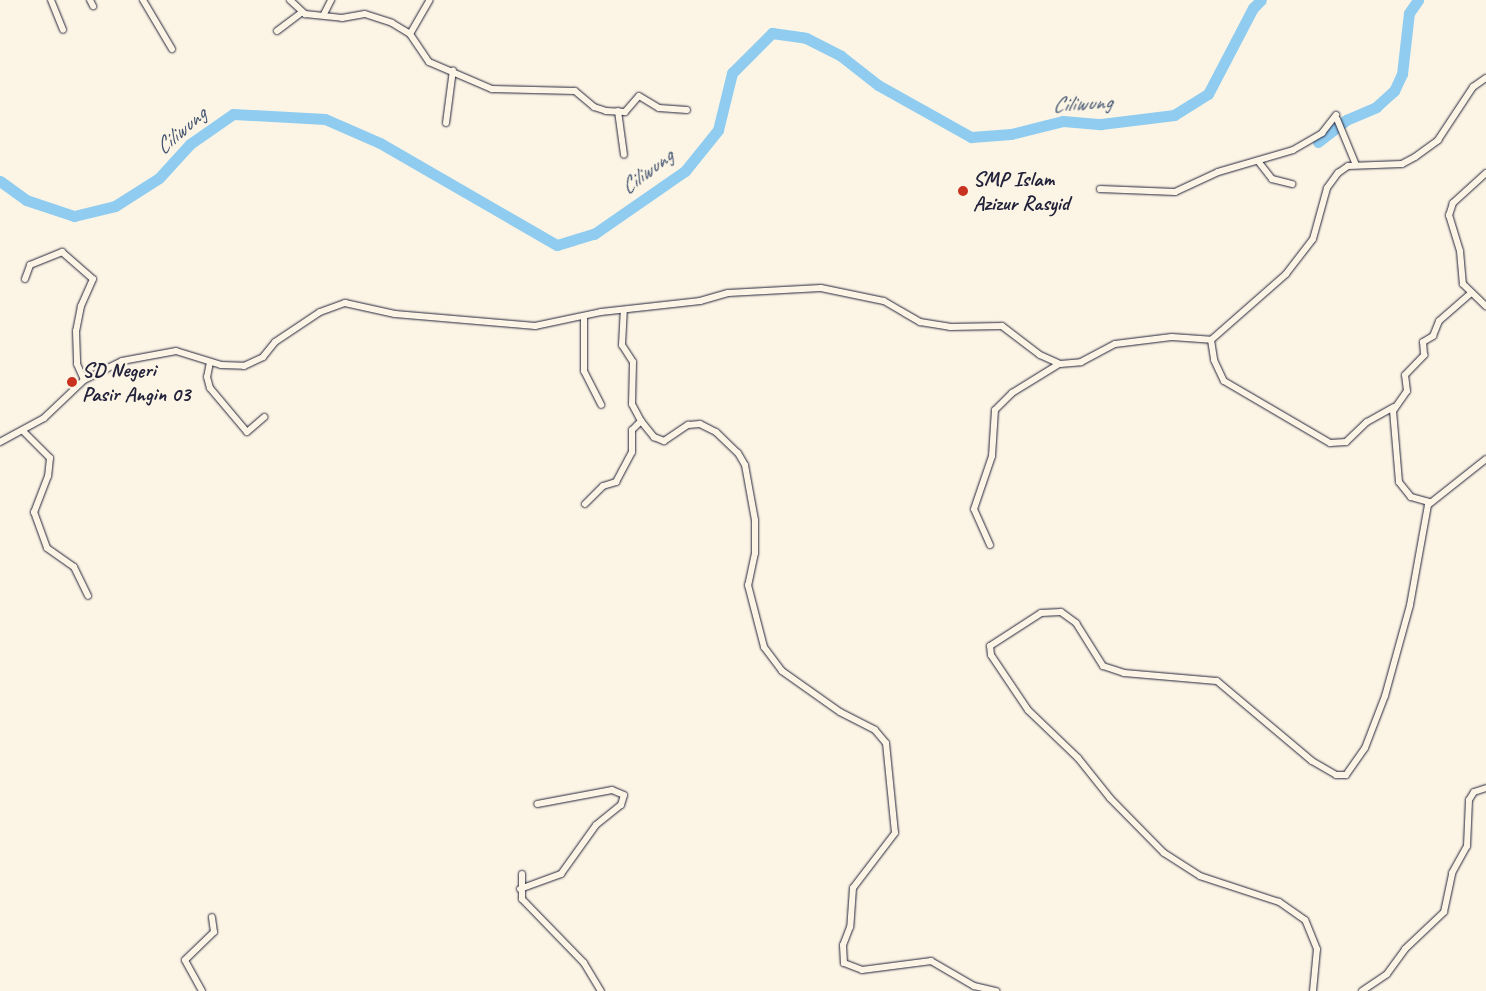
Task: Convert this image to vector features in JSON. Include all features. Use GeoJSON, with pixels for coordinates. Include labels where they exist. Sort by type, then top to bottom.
{"type":"FeatureCollection","features":[{"type":"Feature","properties":{"kind":"street"},"geometry":{"type":"LineString","coordinates":[[51,0],[63,30]]}},
{"type":"Feature","properties":{"kind":"street"},"geometry":{"type":"LineString","coordinates":[[143,0],[172,49]]}},
{"type":"Feature","properties":{"kind":"street"},"geometry":{"type":"LineString","coordinates":[[290,0],[302,12],[342,18],[367,14],[410,34],[426,60],[501,91],[578,92],[594,108],[618,111],[627,111],[639,96],[659,108],[687,110]]}},
{"type":"Feature","properties":{"kind":"street"},"geometry":{"type":"LineString","coordinates":[[324,14],[330,0]]}},
{"type":"Feature","properties":{"kind":"street"},"geometry":{"type":"LineString","coordinates":[[410,34],[430,0]]}},
{"type":"Feature","properties":{"kind":"street"},"geometry":{"type":"LineString","coordinates":[[277,31],[302,12]]}},
{"type":"Feature","properties":{"kind":"street"},"geometry":{"type":"LineString","coordinates":[[446,123],[453,70]]}},
{"type":"Feature","properties":{"kind":"street"},"geometry":{"type":"LineString","coordinates":[[990,545],[974,509],[991,462],[995,410],[1012,393],[1058,364],[1079,363],[1103,347],[1118,343],[1172,338],[1211,340],[1286,274],[1313,239],[1330,182],[1343,169],[1356,165],[1402,164],[1416,157],[1438,140],[1473,87],[1486,78]]}},
{"type":"Feature","properties":{"kind":"street"},"geometry":{"type":"LineString","coordinates":[[618,111],[624,155]]}},
{"type":"Feature","properties":{"kind":"street"},"geometry":{"type":"LineString","coordinates":[[1100,189],[1167,194],[1218,172],[1259,164],[1304,144],[1337,120],[1356,165]]}},
{"type":"Feature","properties":{"kind":"street"},"geometry":{"type":"LineString","coordinates":[[1259,164],[1272,179],[1292,184]]}},
{"type":"Feature","properties":{"kind":"street"},"geometry":{"type":"LineString","coordinates":[[1486,173],[1449,209],[1462,281],[1471,293],[1486,306]]}},
{"type":"Feature","properties":{"kind":"street"},"geometry":{"type":"LineString","coordinates":[[24,279],[30,265],[62,252],[94,279],[81,306],[76,331],[77,364],[84,380]]}},
{"type":"Feature","properties":{"kind":"street"},"geometry":{"type":"LineString","coordinates":[[0,442],[24,431],[52,412],[84,380],[127,360],[152,354],[180,351],[210,362],[233,367],[254,361],[312,317],[345,303],[395,314],[525,326],[584,316],[624,312],[728,293],[820,288],[884,301],[915,321],[950,327],[1002,326],[1034,351],[1058,364]]}},
{"type":"Feature","properties":{"kind":"street"},"geometry":{"type":"LineString","coordinates":[[1211,340],[1214,360],[1224,382],[1330,442],[1346,442],[1367,422],[1394,406],[1407,391],[1405,375],[1424,355],[1423,342],[1432,336],[1438,321],[1471,293]]}},
{"type":"Feature","properties":{"kind":"street"},"geometry":{"type":"LineString","coordinates":[[624,312],[622,345],[633,364],[632,404],[641,421],[654,437],[664,441],[688,425],[700,424],[716,432],[738,453],[745,465],[755,520],[755,553],[748,586],[764,648],[780,670],[827,703],[875,730],[886,742],[895,833],[853,888],[850,927],[843,946],[844,963],[862,970],[931,961],[974,986],[996,991]]}},
{"type":"Feature","properties":{"kind":"street"},"geometry":{"type":"LineString","coordinates":[[584,316],[584,371],[601,405]]}},
{"type":"Feature","properties":{"kind":"street"},"geometry":{"type":"LineString","coordinates":[[210,362],[207,377],[210,388],[247,432],[264,417]]}},
{"type":"Feature","properties":{"kind":"street"},"geometry":{"type":"LineString","coordinates":[[1394,406],[1399,482],[1410,497],[1429,502]]}},
{"type":"Feature","properties":{"kind":"street"},"geometry":{"type":"LineString","coordinates":[[585,504],[603,486],[616,482],[632,452],[632,430],[641,421]]}},
{"type":"Feature","properties":{"kind":"street"},"geometry":{"type":"LineString","coordinates":[[24,431],[50,458],[48,476],[34,512],[47,548],[74,567],[88,596]]}},
{"type":"Feature","properties":{"kind":"street"},"geometry":{"type":"LineString","coordinates":[[1313,991],[1318,949],[1305,920],[1272,900],[1200,876],[1164,852],[1110,798],[1078,758],[1024,705],[991,654],[990,646],[1040,613],[1061,612],[1076,623],[1103,666],[1124,673],[1217,681],[1312,761],[1336,775],[1346,775],[1365,748],[1385,696],[1410,605],[1429,502],[1486,459]]}},
{"type":"Feature","properties":{"kind":"street"},"geometry":{"type":"LineString","coordinates":[[1362,991],[1387,974],[1405,948],[1444,912],[1452,873],[1467,846],[1469,800],[1474,792],[1486,788]]}},
{"type":"Feature","properties":{"kind":"street"},"geometry":{"type":"LineString","coordinates":[[520,889],[562,874],[596,825],[621,805],[624,795],[612,790],[537,804]]}},
{"type":"Feature","properties":{"kind":"street"},"geometry":{"type":"LineString","coordinates":[[522,874],[520,889],[526,905],[584,963],[601,991]]}},
{"type":"Feature","properties":{"kind":"street"},"geometry":{"type":"LineString","coordinates":[[202,991],[185,960],[214,932],[212,917]]}},
{"type":"Feature","properties":{"kind":"waterway","name":"Ciliwung"},"geometry":{"type":"LineString","coordinates":[[0,181],[26,200],[74,216],[115,206],[159,178],[190,144],[233,114],[325,119],[380,143],[557,245],[594,234],[685,171],[718,130],[732,73],[772,33],[806,38],[841,56],[878,85],[971,137],[1011,134],[1063,121],[1101,124],[1174,115],[1208,94],[1253,8],[1261,0]]}},
{"type":"Feature","properties":{"kind":"waterway"},"geometry":{"type":"LineString","coordinates":[[1318,142],[1346,120],[1376,107],[1394,91],[1402,74],[1409,13],[1418,0]]}},
{"type":"Feature","properties":{"kind":"place","name":"SMP Islam Azizur Rasyid"},"geometry":{"type":"Point","coordinates":[963,191]}},
{"type":"Feature","properties":{"kind":"place","name":"SD Negeri Pasir Angin 03"},"geometry":{"type":"Point","coordinates":[72,382]}}]}
